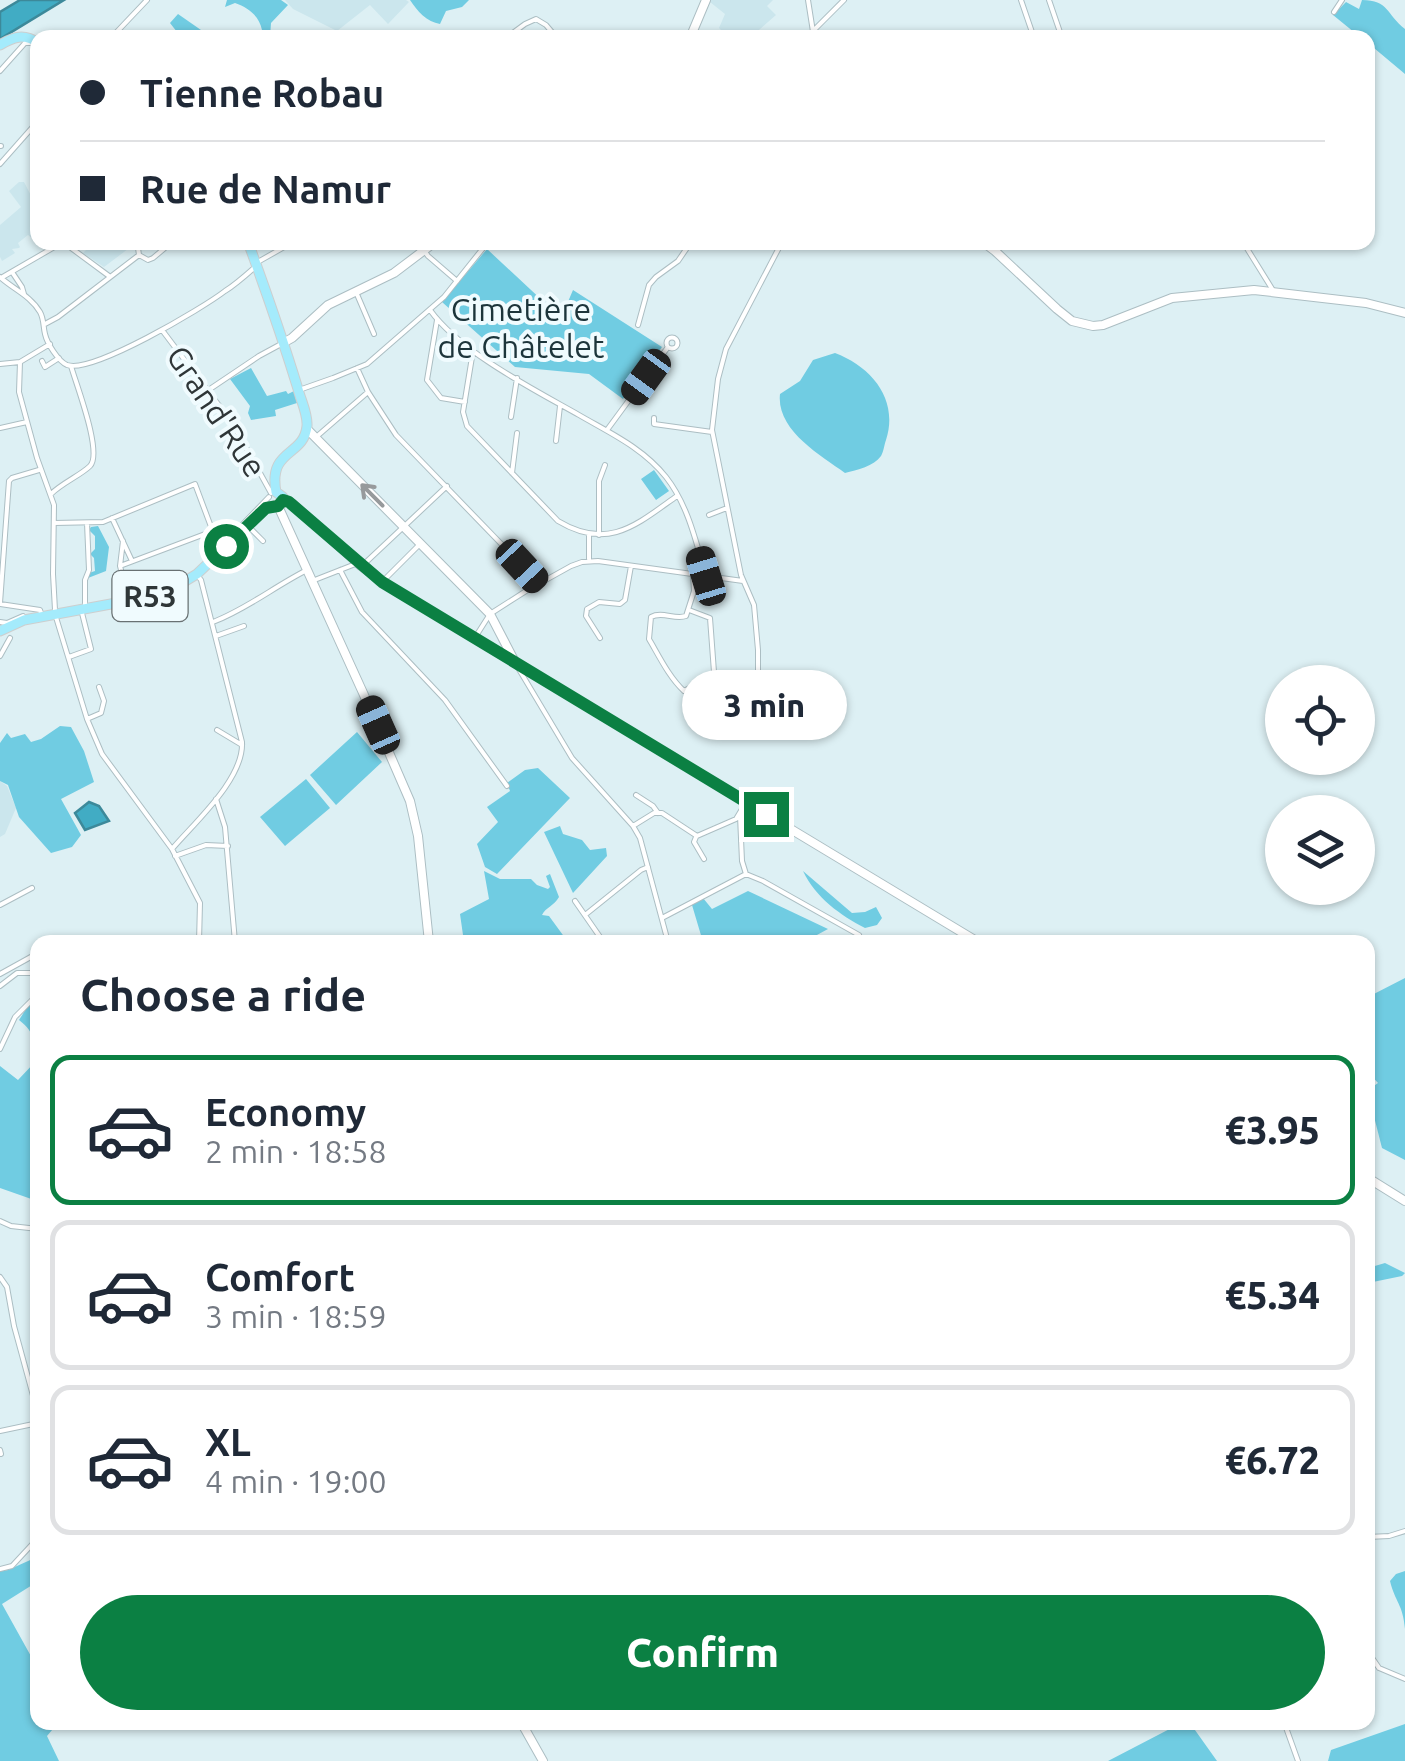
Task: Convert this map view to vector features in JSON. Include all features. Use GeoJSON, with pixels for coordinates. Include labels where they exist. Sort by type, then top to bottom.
{"type":"FeatureCollection","features":[{"type":"Feature","properties":{"kind":"main road"},"geometry":{"type":"LineString","coordinates":[[693,30],[706,0]]}},
{"type":"Feature","properties":{"kind":"main road"},"geometry":{"type":"LineString","coordinates":[[0,45],[18,37],[30,41]]}},
{"type":"Feature","properties":{"kind":"main road"},"geometry":{"type":"LineString","coordinates":[[251,250],[285,342],[306,414],[306,429],[300,442],[277,466],[275,499],[410,801],[418,836],[428,935]]}},
{"type":"Feature","properties":{"kind":"main road"},"geometry":{"type":"LineString","coordinates":[[285,342],[328,306],[394,273],[418,250]]}},
{"type":"Feature","properties":{"kind":"main road"},"geometry":{"type":"LineString","coordinates":[[995,250],[1057,309],[1072,320],[1094,326],[1172,298],[1231,291],[1366,303],[1405,313]]}},
{"type":"Feature","properties":{"kind":"main road"},"geometry":{"type":"LineString","coordinates":[[306,429],[490,614],[515,662]]}},
{"type":"Feature","properties":{"kind":"main road"},"geometry":{"type":"LineString","coordinates":[[275,499],[292,504],[382,582],[966,935]]}},
{"type":"Feature","properties":{"kind":"main road","name":"R53"},"geometry":{"type":"LineString","coordinates":[[0,630],[55,612],[158,594],[178,586],[196,574],[275,499]]}},
{"type":"Feature","properties":{"kind":"main road"},"geometry":{"type":"LineString","coordinates":[[1375,1182],[1405,1201]]}},
{"type":"Feature","properties":{"kind":"main road"},"geometry":{"type":"LineString","coordinates":[[525,1730],[542,1761]]}},
{"type":"Feature","properties":{"kind":"street"},"geometry":{"type":"LineString","coordinates":[[119,30],[147,0]]}},
{"type":"Feature","properties":{"kind":"street"},"geometry":{"type":"LineString","coordinates":[[808,0],[813,30]]}},
{"type":"Feature","properties":{"kind":"street"},"geometry":{"type":"LineString","coordinates":[[818,30],[844,0]]}},
{"type":"Feature","properties":{"kind":"street"},"geometry":{"type":"LineString","coordinates":[[1021,0],[1033,30]]}},
{"type":"Feature","properties":{"kind":"street"},"geometry":{"type":"LineString","coordinates":[[1049,0],[1059,30]]}},
{"type":"Feature","properties":{"kind":"street"},"geometry":{"type":"LineString","coordinates":[[1334,12],[1342,0]]}},
{"type":"Feature","properties":{"kind":"street"},"geometry":{"type":"LineString","coordinates":[[517,30],[536,19],[550,30]]}},
{"type":"Feature","properties":{"kind":"street"},"geometry":{"type":"LineString","coordinates":[[0,71],[24,42],[30,42]]}},
{"type":"Feature","properties":{"kind":"street"},"geometry":{"type":"LineString","coordinates":[[0,56],[6,63]]}},
{"type":"Feature","properties":{"kind":"street"},"geometry":{"type":"LineString","coordinates":[[0,164],[30,129]]}},
{"type":"Feature","properties":{"kind":"street"},"geometry":{"type":"LineString","coordinates":[[49,250],[0,278],[24,294],[41,313],[50,344],[59,358],[71,366],[93,442],[91,466],[51,494]]}},
{"type":"Feature","properties":{"kind":"street"},"geometry":{"type":"LineString","coordinates":[[74,250],[109,276]]}},
{"type":"Feature","properties":{"kind":"street"},"geometry":{"type":"LineString","coordinates":[[138,250],[138,255]]}},
{"type":"Feature","properties":{"kind":"street"},"geometry":{"type":"LineString","coordinates":[[138,255],[151,260],[163,250]]}},
{"type":"Feature","properties":{"kind":"street"},"geometry":{"type":"LineString","coordinates":[[71,366],[104,358],[162,330],[223,293],[279,250]]}},
{"type":"Feature","properties":{"kind":"street"},"geometry":{"type":"LineString","coordinates":[[424,250],[457,281]]}},
{"type":"Feature","properties":{"kind":"street"},"geometry":{"type":"LineString","coordinates":[[298,390],[367,364],[430,310],[482,250]]}},
{"type":"Feature","properties":{"kind":"street"},"geometry":{"type":"LineString","coordinates":[[638,325],[649,284],[685,250]]}},
{"type":"Feature","properties":{"kind":"street"},"geometry":{"type":"LineString","coordinates":[[758,675],[752,598],[744,581],[712,432],[726,349],[778,250]]}},
{"type":"Feature","properties":{"kind":"street"},"geometry":{"type":"LineString","coordinates":[[1248,250],[1274,292]]}},
{"type":"Feature","properties":{"kind":"street"},"geometry":{"type":"LineString","coordinates":[[45,324],[138,255]]}},
{"type":"Feature","properties":{"kind":"street"},"geometry":{"type":"LineString","coordinates":[[12,271],[24,294]]}},
{"type":"Feature","properties":{"kind":"street"},"geometry":{"type":"LineString","coordinates":[[356,292],[374,334]]}},
{"type":"Feature","properties":{"kind":"street"},"geometry":{"type":"LineString","coordinates":[[430,310],[473,351],[607,430],[651,461],[678,495],[706,576]]}},
{"type":"Feature","properties":{"kind":"street"},"geometry":{"type":"LineString","coordinates":[[437,320],[427,380],[442,398],[464,402]]}},
{"type":"Feature","properties":{"kind":"street","name":"Grand'Rue"},"geometry":{"type":"LineString","coordinates":[[162,330],[233,424],[275,499]]}},
{"type":"Feature","properties":{"kind":"street"},"geometry":{"type":"LineString","coordinates":[[207,390],[285,342]]}},
{"type":"Feature","properties":{"kind":"street"},"geometry":{"type":"LineString","coordinates":[[0,364],[20,362],[50,344]]}},
{"type":"Feature","properties":{"kind":"street"},"geometry":{"type":"LineString","coordinates":[[607,430],[668,347]]}},
{"type":"Feature","properties":{"kind":"street"},"geometry":{"type":"LineString","coordinates":[[473,351],[464,418],[470,430],[558,521],[599,535],[630,528],[678,495]]}},
{"type":"Feature","properties":{"kind":"street"},"geometry":{"type":"LineString","coordinates":[[42,361],[45,367],[59,358]]}},
{"type":"Feature","properties":{"kind":"street"},"geometry":{"type":"LineString","coordinates":[[20,362],[18,387],[40,470],[54,505],[55,612],[86,719],[110,765],[172,849],[200,903],[200,935]]}},
{"type":"Feature","properties":{"kind":"street"},"geometry":{"type":"LineString","coordinates":[[357,368],[396,435],[539,583]]}},
{"type":"Feature","properties":{"kind":"street"},"geometry":{"type":"LineString","coordinates":[[511,417],[517,378]]}},
{"type":"Feature","properties":{"kind":"street"},"geometry":{"type":"LineString","coordinates":[[315,438],[368,392]]}},
{"type":"Feature","properties":{"kind":"street"},"geometry":{"type":"LineString","coordinates":[[556,441],[560,404]]}},
{"type":"Feature","properties":{"kind":"street"},"geometry":{"type":"LineString","coordinates":[[654,418],[654,424],[712,432]]}},
{"type":"Feature","properties":{"kind":"street"},"geometry":{"type":"LineString","coordinates":[[0,428],[28,422]]}},
{"type":"Feature","properties":{"kind":"street"},"geometry":{"type":"LineString","coordinates":[[512,473],[517,432]]}},
{"type":"Feature","properties":{"kind":"street"},"geometry":{"type":"LineString","coordinates":[[599,535],[599,481],[605,465]]}},
{"type":"Feature","properties":{"kind":"street"},"geometry":{"type":"LineString","coordinates":[[260,471],[277,466]]}},
{"type":"Feature","properties":{"kind":"street"},"geometry":{"type":"LineString","coordinates":[[40,470],[10,481],[0,604],[41,613]]}},
{"type":"Feature","properties":{"kind":"street"},"geometry":{"type":"LineString","coordinates":[[54,524],[103,522],[195,484],[218,548]]}},
{"type":"Feature","properties":{"kind":"street"},"geometry":{"type":"LineString","coordinates":[[312,581],[360,565],[447,486]]}},
{"type":"Feature","properties":{"kind":"street"},"geometry":{"type":"LineString","coordinates":[[83,607],[160,590],[182,580],[275,499]]}},
{"type":"Feature","properties":{"kind":"street"},"geometry":{"type":"LineString","coordinates":[[709,515],[727,508]]}},
{"type":"Feature","properties":{"kind":"street"},"geometry":{"type":"LineString","coordinates":[[112,518],[132,561]]}},
{"type":"Feature","properties":{"kind":"street"},"geometry":{"type":"LineString","coordinates":[[68,657],[91,649],[83,607],[89,570],[87,523]]}},
{"type":"Feature","properties":{"kind":"street"},"geometry":{"type":"LineString","coordinates":[[247,525],[264,541]]}},
{"type":"Feature","properties":{"kind":"street"},"geometry":{"type":"LineString","coordinates":[[120,566],[213,532]]}},
{"type":"Feature","properties":{"kind":"street"},"geometry":{"type":"LineString","coordinates":[[589,534],[589,561]]}},
{"type":"Feature","properties":{"kind":"street"},"geometry":{"type":"LineString","coordinates":[[123,541],[120,566],[128,596]]}},
{"type":"Feature","properties":{"kind":"street"},"geometry":{"type":"LineString","coordinates":[[382,582],[420,544]]}},
{"type":"Feature","properties":{"kind":"street"},"geometry":{"type":"LineString","coordinates":[[474,638],[490,614],[539,583],[589,561],[744,581]]}},
{"type":"Feature","properties":{"kind":"street"},"geometry":{"type":"LineString","coordinates":[[600,638],[586,616],[586,609],[599,602],[620,604],[626,600],[631,566]]}},
{"type":"Feature","properties":{"kind":"street"},"geometry":{"type":"LineString","coordinates":[[213,622],[257,602],[307,570]]}},
{"type":"Feature","properties":{"kind":"street"},"geometry":{"type":"LineString","coordinates":[[340,570],[362,612],[445,700],[507,786]]}},
{"type":"Feature","properties":{"kind":"street"},"geometry":{"type":"LineString","coordinates":[[172,849],[215,798],[243,754],[213,622],[202,580],[196,574]]}},
{"type":"Feature","properties":{"kind":"street"},"geometry":{"type":"LineString","coordinates":[[689,610],[710,618],[714,672],[684,690],[648,634],[651,617],[656,614],[686,616],[694,591],[693,574]]}},
{"type":"Feature","properties":{"kind":"street"},"geometry":{"type":"LineString","coordinates":[[0,622],[55,612]]}},
{"type":"Feature","properties":{"kind":"street"},"geometry":{"type":"LineString","coordinates":[[216,636],[244,626]]}},
{"type":"Feature","properties":{"kind":"street"},"geometry":{"type":"LineString","coordinates":[[0,656],[10,638]]}},
{"type":"Feature","properties":{"kind":"street"},"geometry":{"type":"LineString","coordinates":[[515,662],[572,758],[640,838],[666,935]]}},
{"type":"Feature","properties":{"kind":"street"},"geometry":{"type":"LineString","coordinates":[[86,719],[101,712],[104,701],[99,687]]}},
{"type":"Feature","properties":{"kind":"street"},"geometry":{"type":"LineString","coordinates":[[217,730],[242,745]]}},
{"type":"Feature","properties":{"kind":"street"},"geometry":{"type":"LineString","coordinates":[[636,795],[658,813]]}},
{"type":"Feature","properties":{"kind":"street"},"geometry":{"type":"LineString","coordinates":[[215,798],[228,846],[234,935]]}},
{"type":"Feature","properties":{"kind":"street"},"geometry":{"type":"LineString","coordinates":[[746,802],[740,816],[746,874]]}},
{"type":"Feature","properties":{"kind":"street"},"geometry":{"type":"LineString","coordinates":[[633,826],[662,813],[696,836]]}},
{"type":"Feature","properties":{"kind":"street"},"geometry":{"type":"LineString","coordinates":[[704,860],[694,842],[696,836],[740,816]]}},
{"type":"Feature","properties":{"kind":"street"},"geometry":{"type":"LineString","coordinates":[[175,856],[206,845],[228,846]]}},
{"type":"Feature","properties":{"kind":"street"},"geometry":{"type":"LineString","coordinates":[[585,915],[648,867]]}},
{"type":"Feature","properties":{"kind":"street"},"geometry":{"type":"LineString","coordinates":[[662,918],[746,874],[859,935]]}},
{"type":"Feature","properties":{"kind":"street"},"geometry":{"type":"LineString","coordinates":[[0,905],[32,888]]}},
{"type":"Feature","properties":{"kind":"street"},"geometry":{"type":"LineString","coordinates":[[575,900],[599,935]]}},
{"type":"Feature","properties":{"kind":"street"},"geometry":{"type":"LineString","coordinates":[[0,974],[30,957]]}},
{"type":"Feature","properties":{"kind":"street"},"geometry":{"type":"LineString","coordinates":[[0,986],[17,972],[30,973]]}},
{"type":"Feature","properties":{"kind":"street"},"geometry":{"type":"LineString","coordinates":[[0,1050],[15,1016],[30,1000]]}},
{"type":"Feature","properties":{"kind":"street"},"geometry":{"type":"LineString","coordinates":[[0,1222],[30,1228]]}},
{"type":"Feature","properties":{"kind":"street"},"geometry":{"type":"LineString","coordinates":[[0,1277],[7,1287],[30,1386]]}},
{"type":"Feature","properties":{"kind":"street"},"geometry":{"type":"LineString","coordinates":[[0,1431],[30,1424]]}},
{"type":"Feature","properties":{"kind":"street"},"geometry":{"type":"LineString","coordinates":[[1375,1536],[1405,1531]]}},
{"type":"Feature","properties":{"kind":"street"},"geometry":{"type":"LineString","coordinates":[[0,1569],[12,1566],[30,1547]]}},
{"type":"Feature","properties":{"kind":"street"},"geometry":{"type":"LineString","coordinates":[[1375,1663],[1405,1679]]}},
{"type":"Feature","properties":{"kind":"street"},"geometry":{"type":"LineString","coordinates":[[1287,1730],[1298,1761]]}},
{"type":"Feature","properties":{"kind":"shaded area"},"geometry":{"type":"Polygon","coordinates":[[[20,0],[64,0],[0,39],[0,12],[20,0]]]}},
{"type":"Feature","properties":{"kind":"shaded area"},"geometry":{"type":"Polygon","coordinates":[[[285,0],[409,2],[388,24],[370,5],[338,30],[293,9],[285,0]]]}},
{"type":"Feature","properties":{"kind":"shaded area"},"geometry":{"type":"Polygon","coordinates":[[[773,0],[767,6],[776,15],[759,30],[721,30],[725,14],[710,2],[773,0]]]}},
{"type":"Feature","properties":{"kind":"shaded area"},"geometry":{"type":"Polygon","coordinates":[[[24,182],[30,194],[30,236],[18,243],[19,248],[12,249],[15,253],[2,261],[0,225],[21,207],[9,191],[24,182]]]}},
{"type":"Feature","properties":{"kind":"shaded area"},"geometry":{"type":"Polygon","coordinates":[[[86,250],[127,250],[104,267],[83,253],[86,250]]]}},
{"type":"Feature","properties":{"kind":"shaded area"},"geometry":{"type":"Polygon","coordinates":[[[0,781],[7,786],[16,808],[0,837],[0,781]]]}},
{"type":"Feature","properties":{"kind":"shaded area"},"geometry":{"type":"Polygon","coordinates":[[[89,802],[99,806],[109,821],[85,830],[75,813],[89,802]]]}},
{"type":"Feature","properties":{"kind":"green space"},"geometry":{"type":"Polygon","coordinates":[[[227,0],[281,0],[288,5],[271,23],[270,30],[262,30],[249,10],[235,3],[225,7],[227,0]]]}},
{"type":"Feature","properties":{"kind":"green space"},"geometry":{"type":"Polygon","coordinates":[[[410,0],[469,0],[462,7],[446,11],[440,24],[423,15],[410,0]]]}},
{"type":"Feature","properties":{"kind":"green space"},"geometry":{"type":"Polygon","coordinates":[[[1362,0],[1377,2],[1405,29],[1405,74],[1375,49],[1375,30],[1351,30],[1333,15],[1346,2],[1359,9],[1362,0]]]}},
{"type":"Feature","properties":{"kind":"green space"},"geometry":{"type":"Polygon","coordinates":[[[178,14],[201,30],[175,30],[170,23],[178,14]]]}},
{"type":"Feature","properties":{"kind":"green space","name":"Cimetière de Châtelet"},"geometry":{"type":"Polygon","coordinates":[[[488,250],[561,318],[573,290],[662,347],[623,399],[589,374],[515,367],[442,302],[488,250]]]}},
{"type":"Feature","properties":{"kind":"green space"},"geometry":{"type":"Polygon","coordinates":[[[835,353],[871,376],[889,412],[881,456],[870,465],[845,473],[792,430],[781,407],[780,394],[800,381],[813,360],[835,353]]]}},
{"type":"Feature","properties":{"kind":"green space"},"geometry":{"type":"Polygon","coordinates":[[[251,368],[267,396],[294,391],[297,403],[275,410],[276,416],[251,420],[250,406],[230,379],[251,368]]]}},
{"type":"Feature","properties":{"kind":"green space"},"geometry":{"type":"Polygon","coordinates":[[[654,470],[669,491],[656,500],[641,479],[654,470]]]}},
{"type":"Feature","properties":{"kind":"green space"},"geometry":{"type":"Polygon","coordinates":[[[98,526],[109,547],[106,571],[88,578],[95,571],[90,554],[95,549],[95,536],[89,530],[98,526]]]}},
{"type":"Feature","properties":{"kind":"green space"},"geometry":{"type":"Polygon","coordinates":[[[60,726],[71,727],[94,782],[61,799],[81,835],[72,847],[51,853],[19,817],[8,785],[0,781],[0,743],[7,733],[11,738],[25,734],[31,742],[60,726]]]}},
{"type":"Feature","properties":{"kind":"green space"},"geometry":{"type":"Polygon","coordinates":[[[357,732],[382,762],[336,805],[310,775],[357,732]]]}},
{"type":"Feature","properties":{"kind":"green space"},"geometry":{"type":"Polygon","coordinates":[[[538,768],[570,798],[497,874],[485,867],[477,844],[498,822],[487,807],[510,791],[507,783],[525,770],[538,768]]]}},
{"type":"Feature","properties":{"kind":"green space"},"geometry":{"type":"Polygon","coordinates":[[[306,779],[330,808],[285,846],[260,817],[306,779]]]}},
{"type":"Feature","properties":{"kind":"green space"},"geometry":{"type":"Polygon","coordinates":[[[560,826],[563,834],[582,840],[590,850],[606,848],[607,856],[573,893],[544,832],[560,826]]]}},
{"type":"Feature","properties":{"kind":"green space"},"geometry":{"type":"Polygon","coordinates":[[[484,871],[500,879],[531,879],[548,889],[546,876],[550,874],[559,897],[542,915],[549,916],[563,935],[463,935],[460,914],[489,899],[484,871]]]}},
{"type":"Feature","properties":{"kind":"green space"},"geometry":{"type":"Polygon","coordinates":[[[803,871],[852,913],[876,907],[882,918],[877,925],[865,928],[856,923],[822,897],[803,871]]]}},
{"type":"Feature","properties":{"kind":"green space"},"geometry":{"type":"Polygon","coordinates":[[[748,891],[828,929],[817,935],[701,935],[692,905],[703,898],[712,909],[748,891]]]}},
{"type":"Feature","properties":{"kind":"green space"},"geometry":{"type":"Polygon","coordinates":[[[1405,978],[1405,1160],[1382,1148],[1375,1120],[1375,993],[1405,978]]]}},
{"type":"Feature","properties":{"kind":"green space"},"geometry":{"type":"Polygon","coordinates":[[[30,1004],[30,1032],[19,1020],[30,1004]]]}},
{"type":"Feature","properties":{"kind":"green space"},"geometry":{"type":"Polygon","coordinates":[[[0,1066],[18,1080],[30,1067],[30,1199],[0,1188],[0,1066]]]}},
{"type":"Feature","properties":{"kind":"green space"},"geometry":{"type":"Polygon","coordinates":[[[1385,1263],[1405,1273],[1375,1282],[1375,1266],[1385,1263]]]}},
{"type":"Feature","properties":{"kind":"green space"},"geometry":{"type":"Polygon","coordinates":[[[30,1560],[30,1586],[2,1604],[30,1654],[30,1730],[52,1730],[47,1736],[59,1761],[0,1761],[0,1571],[30,1560]]]}},
{"type":"Feature","properties":{"kind":"green space"},"geometry":{"type":"Polygon","coordinates":[[[1405,1571],[1405,1629],[1390,1581],[1405,1571]]]}},
{"type":"Feature","properties":{"kind":"green space"},"geometry":{"type":"Polygon","coordinates":[[[1405,1724],[1405,1761],[1328,1761],[1331,1750],[1405,1724]]]}},
{"type":"Feature","properties":{"kind":"green space"},"geometry":{"type":"Polygon","coordinates":[[[1168,1730],[1195,1730],[1217,1761],[1108,1761],[1168,1730]]]}},
{"type":"Feature","properties":{"kind":"route"},"geometry":{"type":"LineString","coordinates":[[226,546],[266,508],[278,506],[283,500],[289,502],[382,582],[766,814]]}}]}
